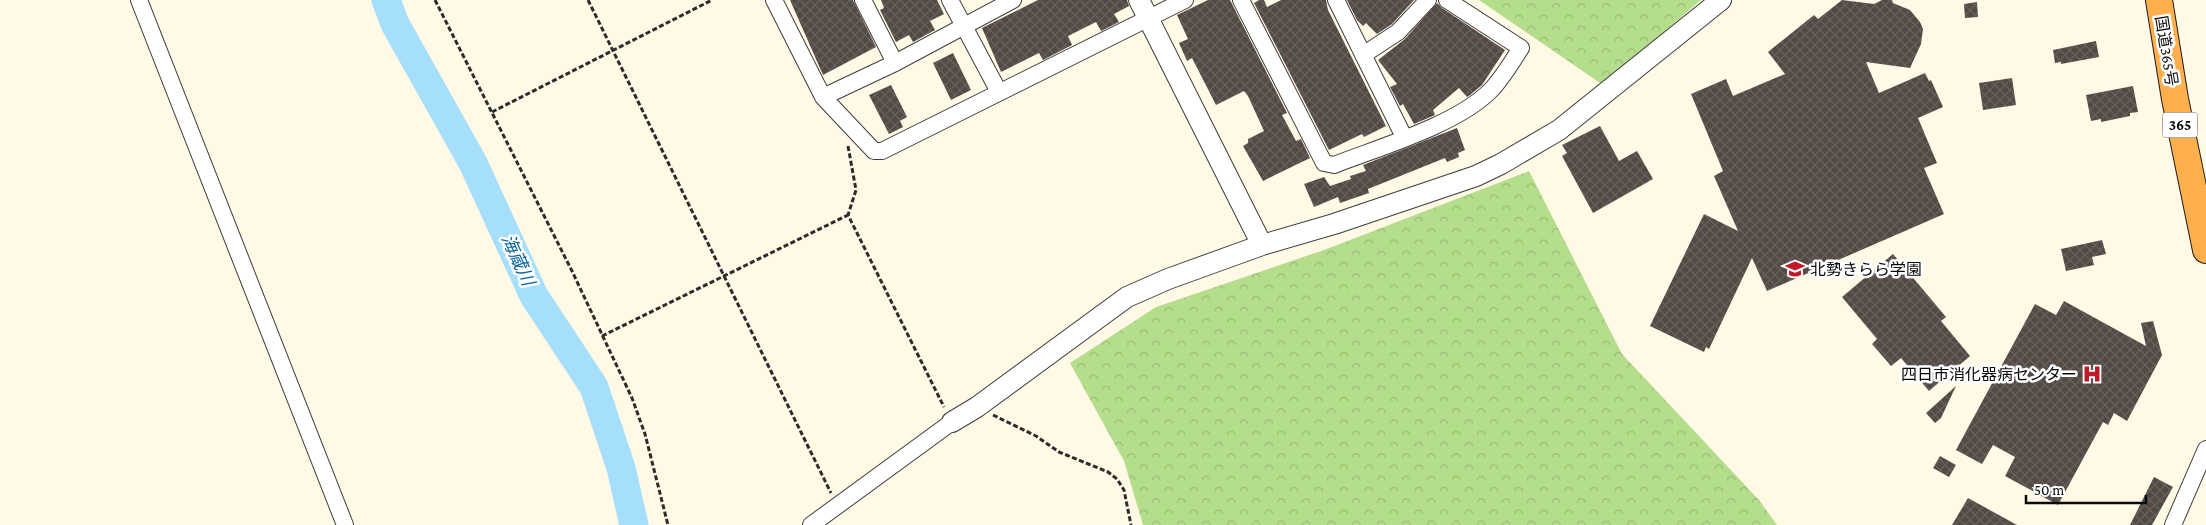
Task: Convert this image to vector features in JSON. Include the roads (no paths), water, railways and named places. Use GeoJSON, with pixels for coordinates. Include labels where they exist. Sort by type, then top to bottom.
{"type":"FeatureCollection","features":[{"type":"Feature","properties":{"kind":"highway","name":"国道365号"},"geometry":{"type":"LineString","coordinates":[[2159,0],[2175,99],[2201,202],[2206,250]]}},
{"type":"Feature","properties":{"kind":"street"},"geometry":{"type":"LineString","coordinates":[[139,0],[345,525]]}},
{"type":"Feature","properties":{"kind":"street"},"geometry":{"type":"LineString","coordinates":[[774,0],[823,97],[874,151],[882,150],[1185,0]]}},
{"type":"Feature","properties":{"kind":"street"},"geometry":{"type":"LineString","coordinates":[[863,0],[895,64]]}},
{"type":"Feature","properties":{"kind":"street"},"geometry":{"type":"LineString","coordinates":[[950,0],[999,92]]}},
{"type":"Feature","properties":{"kind":"street"},"geometry":{"type":"LineString","coordinates":[[823,97],[895,64],[1013,0]]}},
{"type":"Feature","properties":{"kind":"street"},"geometry":{"type":"LineString","coordinates":[[1139,0],[1262,245]]}},
{"type":"Feature","properties":{"kind":"street"},"geometry":{"type":"LineString","coordinates":[[1241,0],[1324,163],[1334,165],[1453,118],[1474,105],[1501,79],[1522,48],[1447,0]]}},
{"type":"Feature","properties":{"kind":"street"},"geometry":{"type":"LineString","coordinates":[[1336,0],[1404,137]]}},
{"type":"Feature","properties":{"kind":"street"},"geometry":{"type":"LineString","coordinates":[[1363,55],[1398,32],[1428,0]]}},
{"type":"Feature","properties":{"kind":"street"},"geometry":{"type":"LineString","coordinates":[[811,525],[1127,297],[1168,279],[1262,245],[1334,224],[1466,179],[1501,164],[1559,130],[1721,0]]}},
{"type":"Feature","properties":{"kind":"street"},"geometry":{"type":"LineString","coordinates":[[2173,525],[2206,449]]}},
{"type":"Feature","properties":{"kind":"waterway","name":"海蔵川"},"geometry":{"type":"LineString","coordinates":[[386,0],[395,24],[473,163],[534,296],[594,387],[621,468],[634,525]]}},
{"type":"Feature","properties":{"kind":"place","name":"北勢きらら学園"},"geometry":{"type":"Point","coordinates":[1795,269]}},
{"type":"Feature","properties":{"kind":"place","name":"四日市消化器病センター"},"geometry":{"type":"Point","coordinates":[2092,374]}}]}
